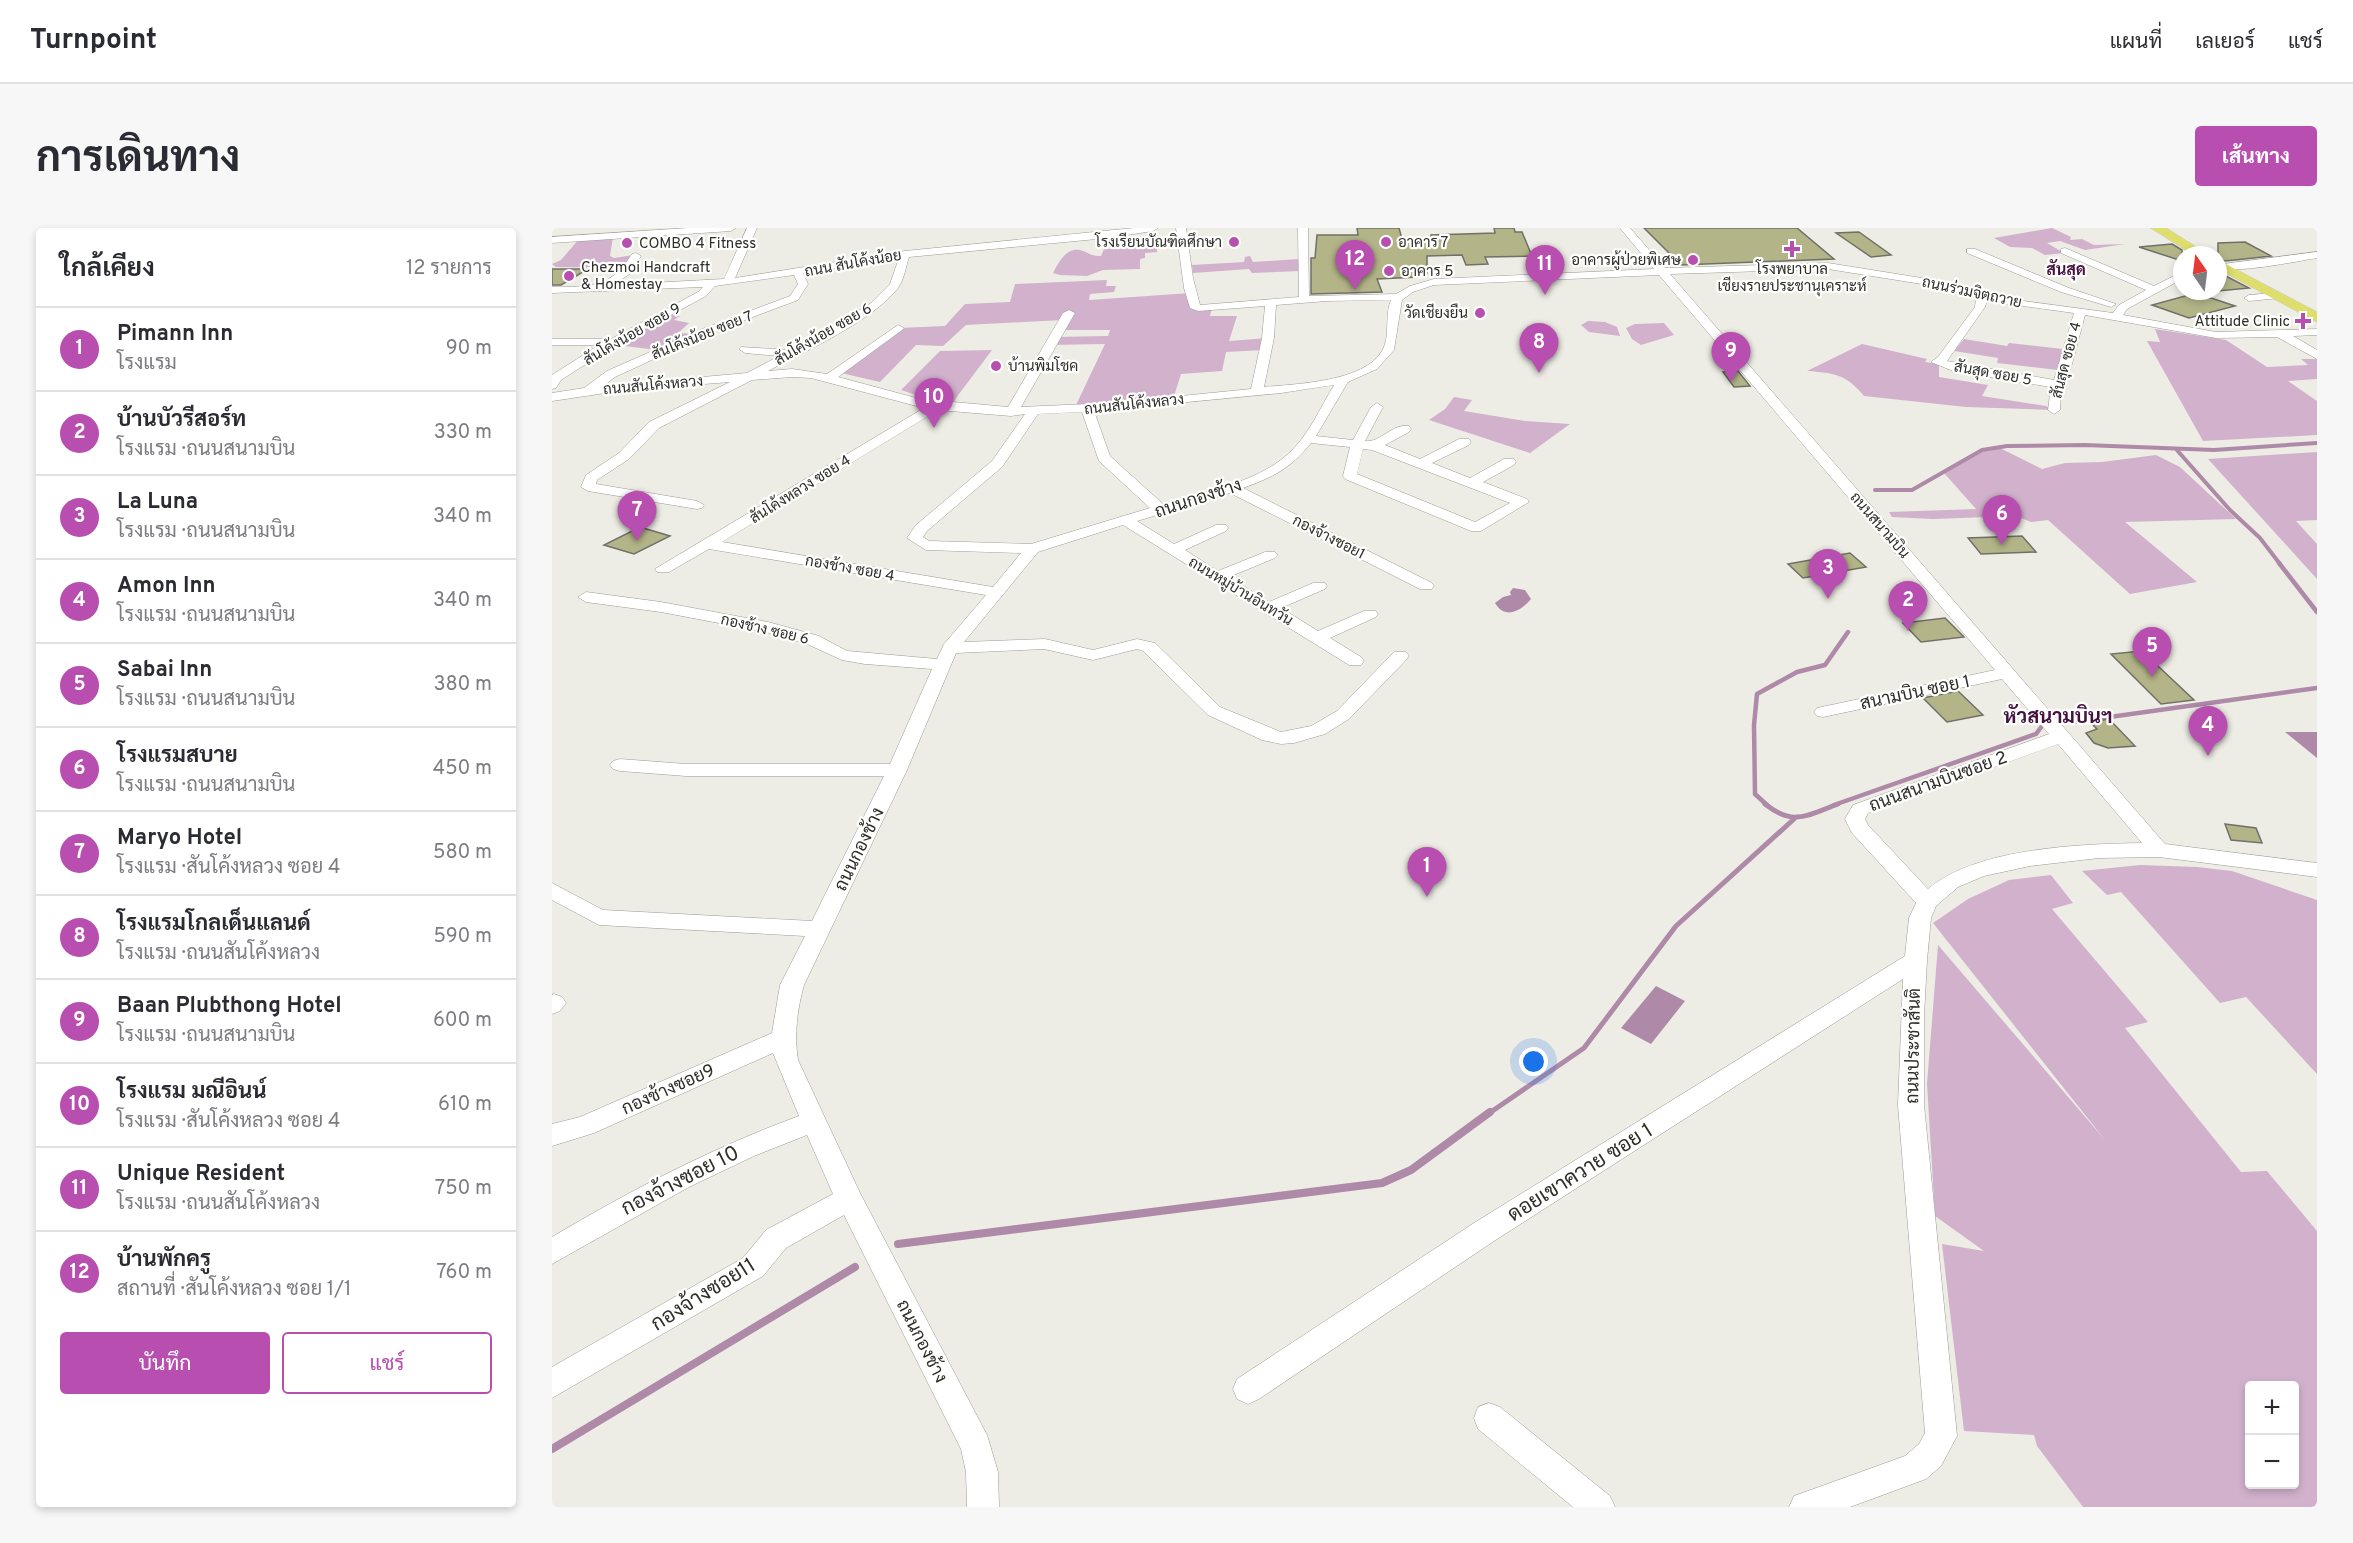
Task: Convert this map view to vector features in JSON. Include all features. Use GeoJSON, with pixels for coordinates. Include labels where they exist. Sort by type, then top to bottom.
{"type":"FeatureCollection","features":[{"type":"Feature","properties":{"kind":"main road"},"geometry":{"type":"LineString","coordinates":[[2157,228],[2188,246]]}},
{"type":"Feature","properties":{"kind":"main road"},"geometry":{"type":"LineString","coordinates":[[2227,270],[2317,318]]}},
{"type":"Feature","properties":{"kind":"street"},"geometry":{"type":"LineString","coordinates":[[552,240],[731,228]]}},
{"type":"Feature","properties":{"kind":"street"},"geometry":{"type":"LineString","coordinates":[[728,282],[752,228]]}},
{"type":"Feature","properties":{"kind":"street","name":"ถนน สันโค้งน้อย"},"geometry":{"type":"LineString","coordinates":[[552,290],[598,290],[728,282],[798,273],[959,244],[1153,228]]}},
{"type":"Feature","properties":{"kind":"street"},"geometry":{"type":"LineString","coordinates":[[1181,228],[1188,266],[1189,288],[1194,306],[1198,308],[1327,298],[1398,297],[1420,286],[1447,280],[1662,271]]}},
{"type":"Feature","properties":{"kind":"street"},"geometry":{"type":"LineString","coordinates":[[1302,228],[1304,301]]}},
{"type":"Feature","properties":{"kind":"street","name":"ถนนสนามบิน"},"geometry":{"type":"LineString","coordinates":[[1624,228],[2159,850]]}},
{"type":"Feature","properties":{"kind":"street"},"geometry":{"type":"LineString","coordinates":[[1971,251],[2120,312],[2153,289],[2173,279]]}},
{"type":"Feature","properties":{"kind":"street"},"geometry":{"type":"LineString","coordinates":[[2064,252],[2153,289]]}},
{"type":"Feature","properties":{"kind":"street","name":"สันโค้งน้อย ซอย 6"},"geometry":{"type":"LineString","coordinates":[[697,505],[588,487],[591,478],[624,456],[654,425],[837,329],[885,297],[895,285],[905,254]]}},
{"type":"Feature","properties":{"kind":"street"},"geometry":{"type":"LineString","coordinates":[[2227,266],[2252,266],[2317,255]]}},
{"type":"Feature","properties":{"kind":"street"},"geometry":{"type":"LineString","coordinates":[[598,290],[627,271],[636,256]]}},
{"type":"Feature","properties":{"kind":"street","name":"ถนนร่วมจิตถวาย"},"geometry":{"type":"LineString","coordinates":[[1662,271],[1828,266],[1928,282],[1982,297],[2080,311],[2120,312],[2216,335],[2317,332]]}},
{"type":"Feature","properties":{"kind":"street","name":"สันโค้งน้อย ซอย 7"},"geometry":{"type":"LineString","coordinates":[[587,391],[611,374],[706,331],[794,298],[803,284],[798,273]]}},
{"type":"Feature","properties":{"kind":"street","name":"สันโค้งน้อย ซอย 9"},"geometry":{"type":"LineString","coordinates":[[552,385],[556,378],[613,342],[702,294],[712,283]]}},
{"type":"Feature","properties":{"kind":"street"},"geometry":{"type":"LineString","coordinates":[[2249,298],[2276,296]]}},
{"type":"Feature","properties":{"kind":"street","name":"ถนนสันโค้งหลวง"},"geometry":{"type":"LineString","coordinates":[[558,396],[587,391],[792,373],[829,378],[935,406],[1011,412],[1087,409],[1257,391],[1344,379],[1369,369],[1384,357],[1391,346],[1393,315],[1398,297]]}},
{"type":"Feature","properties":{"kind":"street","name":"สันสุด ซอย 5"},"geometry":{"type":"LineString","coordinates":[[1982,297],[1980,307],[1942,360],[1937,362],[1953,367],[2058,384]]}},
{"type":"Feature","properties":{"kind":"street"},"geometry":{"type":"LineString","coordinates":[[1257,391],[1268,338],[1271,303]]}},
{"type":"Feature","properties":{"kind":"street","name":"สันสุด ซอย 4"},"geometry":{"type":"LineString","coordinates":[[2054,410],[2058,384],[2066,364],[2080,311]]}},
{"type":"Feature","properties":{"kind":"street"},"geometry":{"type":"LineString","coordinates":[[1011,412],[1069,313]]}},
{"type":"Feature","properties":{"kind":"street"},"geometry":{"type":"LineString","coordinates":[[829,378],[898,328]]}},
{"type":"Feature","properties":{"kind":"street"},"geometry":{"type":"LineString","coordinates":[[2280,334],[2317,355]]}},
{"type":"Feature","properties":{"kind":"street"},"geometry":{"type":"LineString","coordinates":[[552,342],[613,342]]}},
{"type":"Feature","properties":{"kind":"street"},"geometry":{"type":"LineString","coordinates":[[745,349],[789,353]]}},
{"type":"Feature","properties":{"kind":"street","name":"ถนนกองช้าง"},"geometry":{"type":"LineString","coordinates":[[983,1507],[982,1472],[976,1446],[849,1199],[786,1060],[782,1039],[785,1012],[792,985],[897,770],[946,656],[994,592],[1033,549],[1231,488],[1275,470],[1293,457],[1308,439],[1344,379]]}},
{"type":"Feature","properties":{"kind":"street"},"geometry":{"type":"LineString","coordinates":[[552,410],[558,396]]}},
{"type":"Feature","properties":{"kind":"street","name":"สันโค้งหลวง ซอย 4"},"geometry":{"type":"LineString","coordinates":[[663,569],[760,514],[935,406]]}},
{"type":"Feature","properties":{"kind":"street"},"geometry":{"type":"LineString","coordinates":[[1308,439],[1357,444],[1374,446],[1522,502],[1483,526],[1471,527],[1350,476],[1357,444],[1377,407]]}},
{"type":"Feature","properties":{"kind":"street"},"geometry":{"type":"LineString","coordinates":[[1087,409],[1104,458],[1161,510]]}},
{"type":"Feature","properties":{"kind":"street"},"geometry":{"type":"LineString","coordinates":[[1033,412],[997,464],[921,528],[915,538],[926,545],[1033,549]]}},
{"type":"Feature","properties":{"kind":"street"},"geometry":{"type":"LineString","coordinates":[[1374,446],[1404,429]]}},
{"type":"Feature","properties":{"kind":"street"},"geometry":{"type":"LineString","coordinates":[[1422,463],[1464,442]]}},
{"type":"Feature","properties":{"kind":"street"},"geometry":{"type":"LineString","coordinates":[[1473,482],[1509,462]]}},
{"type":"Feature","properties":{"kind":"street","name":"กองจ้างซอย1"},"geometry":{"type":"LineString","coordinates":[[1231,488],[1426,586]]}},
{"type":"Feature","properties":{"kind":"street","name":"ถนนหมู่บ้านอินทวัน"},"geometry":{"type":"LineString","coordinates":[[1126,521],[1355,661]]}},
{"type":"Feature","properties":{"kind":"street"},"geometry":{"type":"LineString","coordinates":[[1173,550],[1221,528]]}},
{"type":"Feature","properties":{"kind":"street","name":"กองช้าง ซอย 4"},"geometry":{"type":"LineString","coordinates":[[706,544],[994,592]]}},
{"type":"Feature","properties":{"kind":"street"},"geometry":{"type":"LineString","coordinates":[[1217,577],[1270,555]]}},
{"type":"Feature","properties":{"kind":"street"},"geometry":{"type":"LineString","coordinates":[[1268,608],[1319,585]]}},
{"type":"Feature","properties":{"kind":"street","name":"กองช้าง ซอย 6"},"geometry":{"type":"LineString","coordinates":[[586,597],[661,607],[768,627],[813,640],[842,655],[865,659],[946,656],[1045,644],[1076,653],[1093,655],[1137,644],[1149,647],[1214,711],[1269,736],[1281,738],[1318,730],[1342,715],[1400,656]]}},
{"type":"Feature","properties":{"kind":"street"},"geometry":{"type":"LineString","coordinates":[[1317,638],[1370,614]]}},
{"type":"Feature","properties":{"kind":"street","name":"สนามบิน ซอย 1"},"geometry":{"type":"LineString","coordinates":[[1823,712],[2008,672]]}},
{"type":"Feature","properties":{"kind":"street","name":"ถนนสนามบินซอย 2"},"geometry":{"type":"LineString","coordinates":[[1927,902],[1859,828],[1855,819],[1860,809],[2062,736]]}},
{"type":"Feature","properties":{"kind":"street"},"geometry":{"type":"LineString","coordinates":[[620,765],[686,770],[897,770]]}},
{"type":"Feature","properties":{"kind":"street"},"geometry":{"type":"LineString","coordinates":[[1927,902],[1950,882],[1979,870],[2030,859],[2087,852],[2159,850],[2317,870]]}},
{"type":"Feature","properties":{"kind":"street"},"geometry":{"type":"LineString","coordinates":[[552,890],[599,917],[820,929]]}},
{"type":"Feature","properties":{"kind":"street","name":"ถนนประชาสันติ"},"geometry":{"type":"LineString","coordinates":[[1805,1507],[1915,1468],[1930,1455],[1941,1436],[1911,1105],[1912,1016],[1916,960],[1920,918],[1927,902]]}},
{"type":"Feature","properties":{"kind":"street","name":"ดอยเขาควาย ซอย 1"},"geometry":{"type":"LineString","coordinates":[[1248,1389],[1484,1232],[1916,960]]}},
{"type":"Feature","properties":{"kind":"street","name":"กองช้างซอย9"},"geometry":{"type":"LineString","coordinates":[[552,1135],[585,1126],[782,1039]]}},
{"type":"Feature","properties":{"kind":"street","name":"กองจ้างซอย 10"},"geometry":{"type":"LineString","coordinates":[[552,1252],[620,1210],[705,1166],[759,1141],[813,1122]]}},
{"type":"Feature","properties":{"kind":"street","name":"กองจ้างซอย11"},"geometry":{"type":"LineString","coordinates":[[552,1383],[753,1267],[776,1239],[849,1199]]}},
{"type":"Feature","properties":{"kind":"street"},"geometry":{"type":"LineString","coordinates":[[1489,1418],[1599,1507]]}},
{"type":"Feature","properties":{"kind":"shaded area"},"geometry":{"type":"Polygon","coordinates":[[[2052,228],[2071,237],[2070,240],[2082,239],[2094,245],[2125,244],[2085,250],[2060,241],[2047,243],[2064,253],[2045,255],[2032,248],[2010,247],[1994,238],[2052,228]]]}},
{"type":"Feature","properties":{"kind":"shaded area"},"geometry":{"type":"Polygon","coordinates":[[[613,237],[610,256],[614,258],[634,255],[626,268],[556,267],[552,264],[561,260],[579,239],[613,237]]]}},
{"type":"Feature","properties":{"kind":"shaded area"},"geometry":{"type":"Polygon","coordinates":[[[1180,241],[1181,247],[1157,248],[1157,252],[1145,253],[1145,258],[1140,259],[1140,269],[1103,270],[1087,276],[1053,273],[1064,256],[1072,250],[1101,256],[1104,249],[1153,248],[1152,242],[1180,241]]]}},
{"type":"Feature","properties":{"kind":"shaded area"},"geometry":{"type":"Polygon","coordinates":[[[1250,256],[1253,262],[1299,259],[1300,271],[1252,273],[1249,269],[1193,273],[1192,265],[1244,262],[1245,257],[1250,256]]]}},
{"type":"Feature","properties":{"kind":"shaded area"},"geometry":{"type":"Polygon","coordinates":[[[1107,280],[1106,286],[1116,286],[1114,292],[1090,294],[1089,300],[1191,293],[1194,305],[1212,308],[1210,316],[1237,316],[1229,341],[1268,338],[1265,350],[1226,352],[1222,371],[1181,374],[1174,396],[1076,405],[1105,344],[1049,345],[1054,337],[1108,336],[1110,330],[1057,330],[1062,320],[966,325],[943,346],[916,345],[880,382],[837,372],[898,328],[945,326],[965,304],[1010,302],[1015,284],[1107,280]]]}},
{"type":"Feature","properties":{"kind":"shaded area"},"geometry":{"type":"Polygon","coordinates":[[[667,314],[680,316],[674,320],[689,323],[678,333],[694,334],[657,350],[617,345],[667,314]]]}},
{"type":"Feature","properties":{"kind":"shaded area"},"geometry":{"type":"Polygon","coordinates":[[[1588,321],[1605,322],[1617,327],[1620,336],[1589,332],[1581,325],[1588,321]]]}},
{"type":"Feature","properties":{"kind":"shaded area"},"geometry":{"type":"Polygon","coordinates":[[[1664,323],[1674,335],[1641,345],[1632,339],[1626,328],[1635,324],[1664,323]]]}},
{"type":"Feature","properties":{"kind":"shaded area"},"geometry":{"type":"Polygon","coordinates":[[[2155,329],[2226,340],[2267,367],[2308,365],[2301,359],[2317,359],[2317,379],[2288,381],[2317,401],[2317,435],[2203,441],[2147,341],[2160,342],[2155,329]]]}},
{"type":"Feature","properties":{"kind":"shaded area"},"geometry":{"type":"Polygon","coordinates":[[[1964,339],[2007,346],[2009,343],[2063,349],[2058,370],[1997,363],[1998,358],[1954,351],[1964,339]]]}},
{"type":"Feature","properties":{"kind":"shaded area"},"geometry":{"type":"Polygon","coordinates":[[[1862,344],[1927,359],[1925,362],[1939,364],[1939,377],[1988,385],[1982,396],[2046,406],[2054,410],[1966,407],[1864,396],[1851,383],[1839,376],[1807,371],[1862,344]]]}},
{"type":"Feature","properties":{"kind":"shaded area"},"geometry":{"type":"Polygon","coordinates":[[[992,350],[953,402],[925,398],[901,390],[940,351],[992,350]]]}},
{"type":"Feature","properties":{"kind":"shaded area"},"geometry":{"type":"Polygon","coordinates":[[[1454,397],[1472,400],[1464,411],[1525,421],[1570,424],[1530,453],[1429,420],[1445,409],[1454,397]]]}},
{"type":"Feature","properties":{"kind":"shaded area"},"geometry":{"type":"Polygon","coordinates":[[[1998,447],[2042,469],[2065,463],[2102,462],[2156,455],[2180,467],[2236,519],[2125,522],[2197,582],[2130,594],[2048,520],[2031,522],[2016,516],[1933,519],[1892,517],[1889,512],[1976,509],[1944,473],[1982,450],[1998,447]]]}},
{"type":"Feature","properties":{"kind":"shaded area"},"geometry":{"type":"Polygon","coordinates":[[[2317,452],[2317,520],[2296,521],[2317,544],[2317,579],[2208,459],[2317,452]]]}},
{"type":"Feature","properties":{"kind":"shaded area"},"geometry":{"type":"Polygon","coordinates":[[[1513,588],[1525,590],[1531,599],[1518,610],[1503,611],[1495,603],[1511,595],[1513,588]]]}},
{"type":"Feature","properties":{"kind":"shaded area"},"geometry":{"type":"Polygon","coordinates":[[[2285,732],[2317,732],[2317,758],[2285,732]]]}},
{"type":"Feature","properties":{"kind":"shaded area"},"geometry":{"type":"Polygon","coordinates":[[[2140,865],[2232,871],[2317,900],[2317,1074],[2246,997],[2220,1003],[2121,892],[2107,895],[2082,871],[2140,865]]]}},
{"type":"Feature","properties":{"kind":"shaded area"},"geometry":{"type":"Polygon","coordinates":[[[2051,875],[2073,903],[2052,909],[2148,1022],[2125,1028],[2241,1172],[2267,1171],[2317,1231],[2317,1507],[2083,1507],[2037,1446],[2034,1435],[1964,1431],[1942,1244],[1984,1251],[1935,1216],[1927,1084],[1938,945],[2105,1140],[1933,923],[1968,899],[2009,880],[2051,875]]]}},
{"type":"Feature","properties":{"kind":"shaded area"},"geometry":{"type":"Polygon","coordinates":[[[1656,986],[1685,1001],[1651,1044],[1621,1028],[1656,986]]]}},
{"type":"Feature","properties":{"kind":"building"},"geometry":{"type":"Polygon","coordinates":[[[1357,228],[1399,228],[1402,239],[1431,238],[1431,235],[1495,233],[1494,228],[1514,228],[1515,232],[1522,232],[1532,256],[1485,257],[1488,264],[1466,265],[1462,255],[1427,256],[1427,273],[1417,273],[1418,277],[1377,279],[1382,292],[1311,294],[1311,258],[1315,258],[1317,235],[1358,235],[1357,228]]]}},
{"type":"Feature","properties":{"kind":"building"},"geometry":{"type":"Polygon","coordinates":[[[1644,228],[1797,228],[1834,259],[1681,265],[1644,228]]]}},
{"type":"Feature","properties":{"kind":"building"},"geometry":{"type":"Polygon","coordinates":[[[1859,232],[1891,255],[1871,257],[1836,233],[1859,232]]]}},
{"type":"Feature","properties":{"kind":"building"},"geometry":{"type":"Polygon","coordinates":[[[2245,242],[2271,256],[2227,261],[2227,246],[2218,246],[2218,243],[2245,242]]]}},
{"type":"Feature","properties":{"kind":"building"},"geometry":{"type":"Polygon","coordinates":[[[2172,244],[2175,246],[2173,246],[2173,258],[2139,247],[2172,244]]]}},
{"type":"Feature","properties":{"kind":"building","name":"Chezmoi Handcraft & Homestay"},"geometry":{"type":"Polygon","coordinates":[[[552,269],[588,269],[561,285],[552,285],[552,269]]]}},
{"type":"Feature","properties":{"kind":"building"},"geometry":{"type":"Polygon","coordinates":[[[2227,277],[2249,288],[2227,290],[2227,277]]]}},
{"type":"Feature","properties":{"kind":"building"},"geometry":{"type":"Polygon","coordinates":[[[2173,299],[2217,300],[2235,306],[2189,318],[2152,305],[2173,299]]]}},
{"type":"Feature","properties":{"kind":"building"},"geometry":{"type":"Polygon","coordinates":[[[1738,371],[1750,386],[1734,387],[1723,372],[1738,371]]]}},
{"type":"Feature","properties":{"kind":"building"},"geometry":{"type":"Polygon","coordinates":[[[640,527],[670,536],[634,554],[604,545],[640,527]]]}},
{"type":"Feature","properties":{"kind":"building"},"geometry":{"type":"Polygon","coordinates":[[[2022,536],[2036,552],[1981,554],[1968,538],[2022,536]]]}},
{"type":"Feature","properties":{"kind":"building"},"geometry":{"type":"Polygon","coordinates":[[[1850,553],[1866,567],[1803,578],[1788,564],[1850,553]]]}},
{"type":"Feature","properties":{"kind":"building"},"geometry":{"type":"Polygon","coordinates":[[[1945,618],[1964,637],[1921,642],[1903,623],[1945,618]]]}},
{"type":"Feature","properties":{"kind":"building"},"geometry":{"type":"Polygon","coordinates":[[[2142,651],[2194,700],[2161,704],[2111,654],[2142,651]]]}},
{"type":"Feature","properties":{"kind":"building"},"geometry":{"type":"Polygon","coordinates":[[[1958,691],[1983,715],[1947,722],[1923,698],[1958,691]]]}},
{"type":"Feature","properties":{"kind":"building"},"geometry":{"type":"Polygon","coordinates":[[[2109,719],[2135,746],[2108,748],[2094,743],[2086,733],[2097,729],[2090,722],[2109,719]]]}},
{"type":"Feature","properties":{"kind":"building"},"geometry":{"type":"Polygon","coordinates":[[[2225,824],[2256,828],[2262,843],[2231,840],[2225,824]]]}},
{"type":"Feature","properties":{"kind":"waterway"},"geometry":{"type":"LineString","coordinates":[[1875,490],[1912,490],[1982,450],[2007,446],[2085,445],[2214,450],[2317,443]]}},
{"type":"Feature","properties":{"kind":"waterway"},"geometry":{"type":"LineString","coordinates":[[2176,449],[2230,510],[2260,538],[2280,564]]}},
{"type":"Feature","properties":{"kind":"waterway"},"geometry":{"type":"LineString","coordinates":[[2279,563],[2317,612]]}},
{"type":"Feature","properties":{"kind":"waterway"},"geometry":{"type":"LineString","coordinates":[[1767,805],[1755,794],[1754,725],[1757,694],[1797,672],[1825,665],[1848,632]]}},
{"type":"Feature","properties":{"kind":"waterway"},"geometry":{"type":"LineString","coordinates":[[2074,722],[2317,688]]}},
{"type":"Feature","properties":{"kind":"waterway"},"geometry":{"type":"LineString","coordinates":[[1834,805],[2036,734],[2042,726],[2046,725]]}},
{"type":"Feature","properties":{"kind":"waterway"},"geometry":{"type":"LineString","coordinates":[[1765,804],[1775,811],[1793,817],[1809,815],[1838,804]]}},
{"type":"Feature","properties":{"kind":"waterway"},"geometry":{"type":"LineString","coordinates":[[1488,1114],[1584,1048],[1676,926],[1794,819]]}},
{"type":"Feature","properties":{"kind":"waterway"},"geometry":{"type":"LineString","coordinates":[[898,1244],[1382,1183],[1411,1170],[1490,1112]]}},
{"type":"Feature","properties":{"kind":"waterway"},"geometry":{"type":"LineString","coordinates":[[552,1449],[855,1267]]}},
{"type":"Feature","properties":{"kind":"place","name":"โรงเรียนบัณฑิตศึกษา"},"geometry":{"type":"Point","coordinates":[1234,242]}},
{"type":"Feature","properties":{"kind":"place","name":"อาคาร 7"},"geometry":{"type":"Point","coordinates":[1386,242]}},
{"type":"Feature","properties":{"kind":"place","name":"COMBO 4 Fitness"},"geometry":{"type":"Point","coordinates":[627,243]}},
{"type":"Feature","properties":{"kind":"place","name":"โรงพยาบาล เชียงรายประชานุเคราะห์"},"geometry":{"type":"Point","coordinates":[1792,249]}},
{"type":"Feature","properties":{"kind":"place","name":"อาคารผู้ป่วยพิเศษ"},"geometry":{"type":"Point","coordinates":[1693,260]}},
{"type":"Feature","properties":{"kind":"place","name":"อาคาร 5"},"geometry":{"type":"Point","coordinates":[1389,271]}},
{"type":"Feature","properties":{"kind":"place","name":"Chezmoi Handcraft & Homestay"},"geometry":{"type":"Point","coordinates":[569,276]}},
{"type":"Feature","properties":{"kind":"place","name":"บ้านพักครู"},"geometry":{"type":"Point","coordinates":[1355,290]}},
{"type":"Feature","properties":{"kind":"place","name":"Unique Resident"},"geometry":{"type":"Point","coordinates":[1545,295]}},
{"type":"Feature","properties":{"kind":"place","name":"วัดเชียงยืน"},"geometry":{"type":"Point","coordinates":[1480,313]}},
{"type":"Feature","properties":{"kind":"place","name":"Attitude Clinic"},"geometry":{"type":"Point","coordinates":[2303,321]}},
{"type":"Feature","properties":{"kind":"place","name":"บ้านพิมโชค"},"geometry":{"type":"Point","coordinates":[996,366]}},
{"type":"Feature","properties":{"kind":"place","name":"โรงแรมโกลเด็นแลนด์"},"geometry":{"type":"Point","coordinates":[1539,373]}},
{"type":"Feature","properties":{"kind":"place","name":"Baan Plubthong Hotel"},"geometry":{"type":"Point","coordinates":[1731,382]}},
{"type":"Feature","properties":{"kind":"place","name":"โรงแรม มณีอินน์"},"geometry":{"type":"Point","coordinates":[934,428]}},
{"type":"Feature","properties":{"kind":"place","name":"Maryo Hotel"},"geometry":{"type":"Point","coordinates":[637,541]}},
{"type":"Feature","properties":{"kind":"place","name":"โรงแรมสบาย"},"geometry":{"type":"Point","coordinates":[2002,545]}},
{"type":"Feature","properties":{"kind":"place","name":"La Luna"},"geometry":{"type":"Point","coordinates":[1828,599]}},
{"type":"Feature","properties":{"kind":"place","name":"บ้านบัวรีสอร์ท"},"geometry":{"type":"Point","coordinates":[1908,631]}},
{"type":"Feature","properties":{"kind":"place","name":"Sabai Inn"},"geometry":{"type":"Point","coordinates":[2152,677]}},
{"type":"Feature","properties":{"kind":"place","name":"Amon Inn"},"geometry":{"type":"Point","coordinates":[2208,756]}},
{"type":"Feature","properties":{"kind":"place","name":"Pimann Inn"},"geometry":{"type":"Point","coordinates":[1427,897]}},
{"type":"Feature","properties":{"kind":"district","name":"สันสุด"},"geometry":{"type":"Point","coordinates":[2066,269]}},
{"type":"Feature","properties":{"kind":"district","name":"หัวสนามบินฯ"},"geometry":{"type":"Point","coordinates":[2058,716]}}]}
